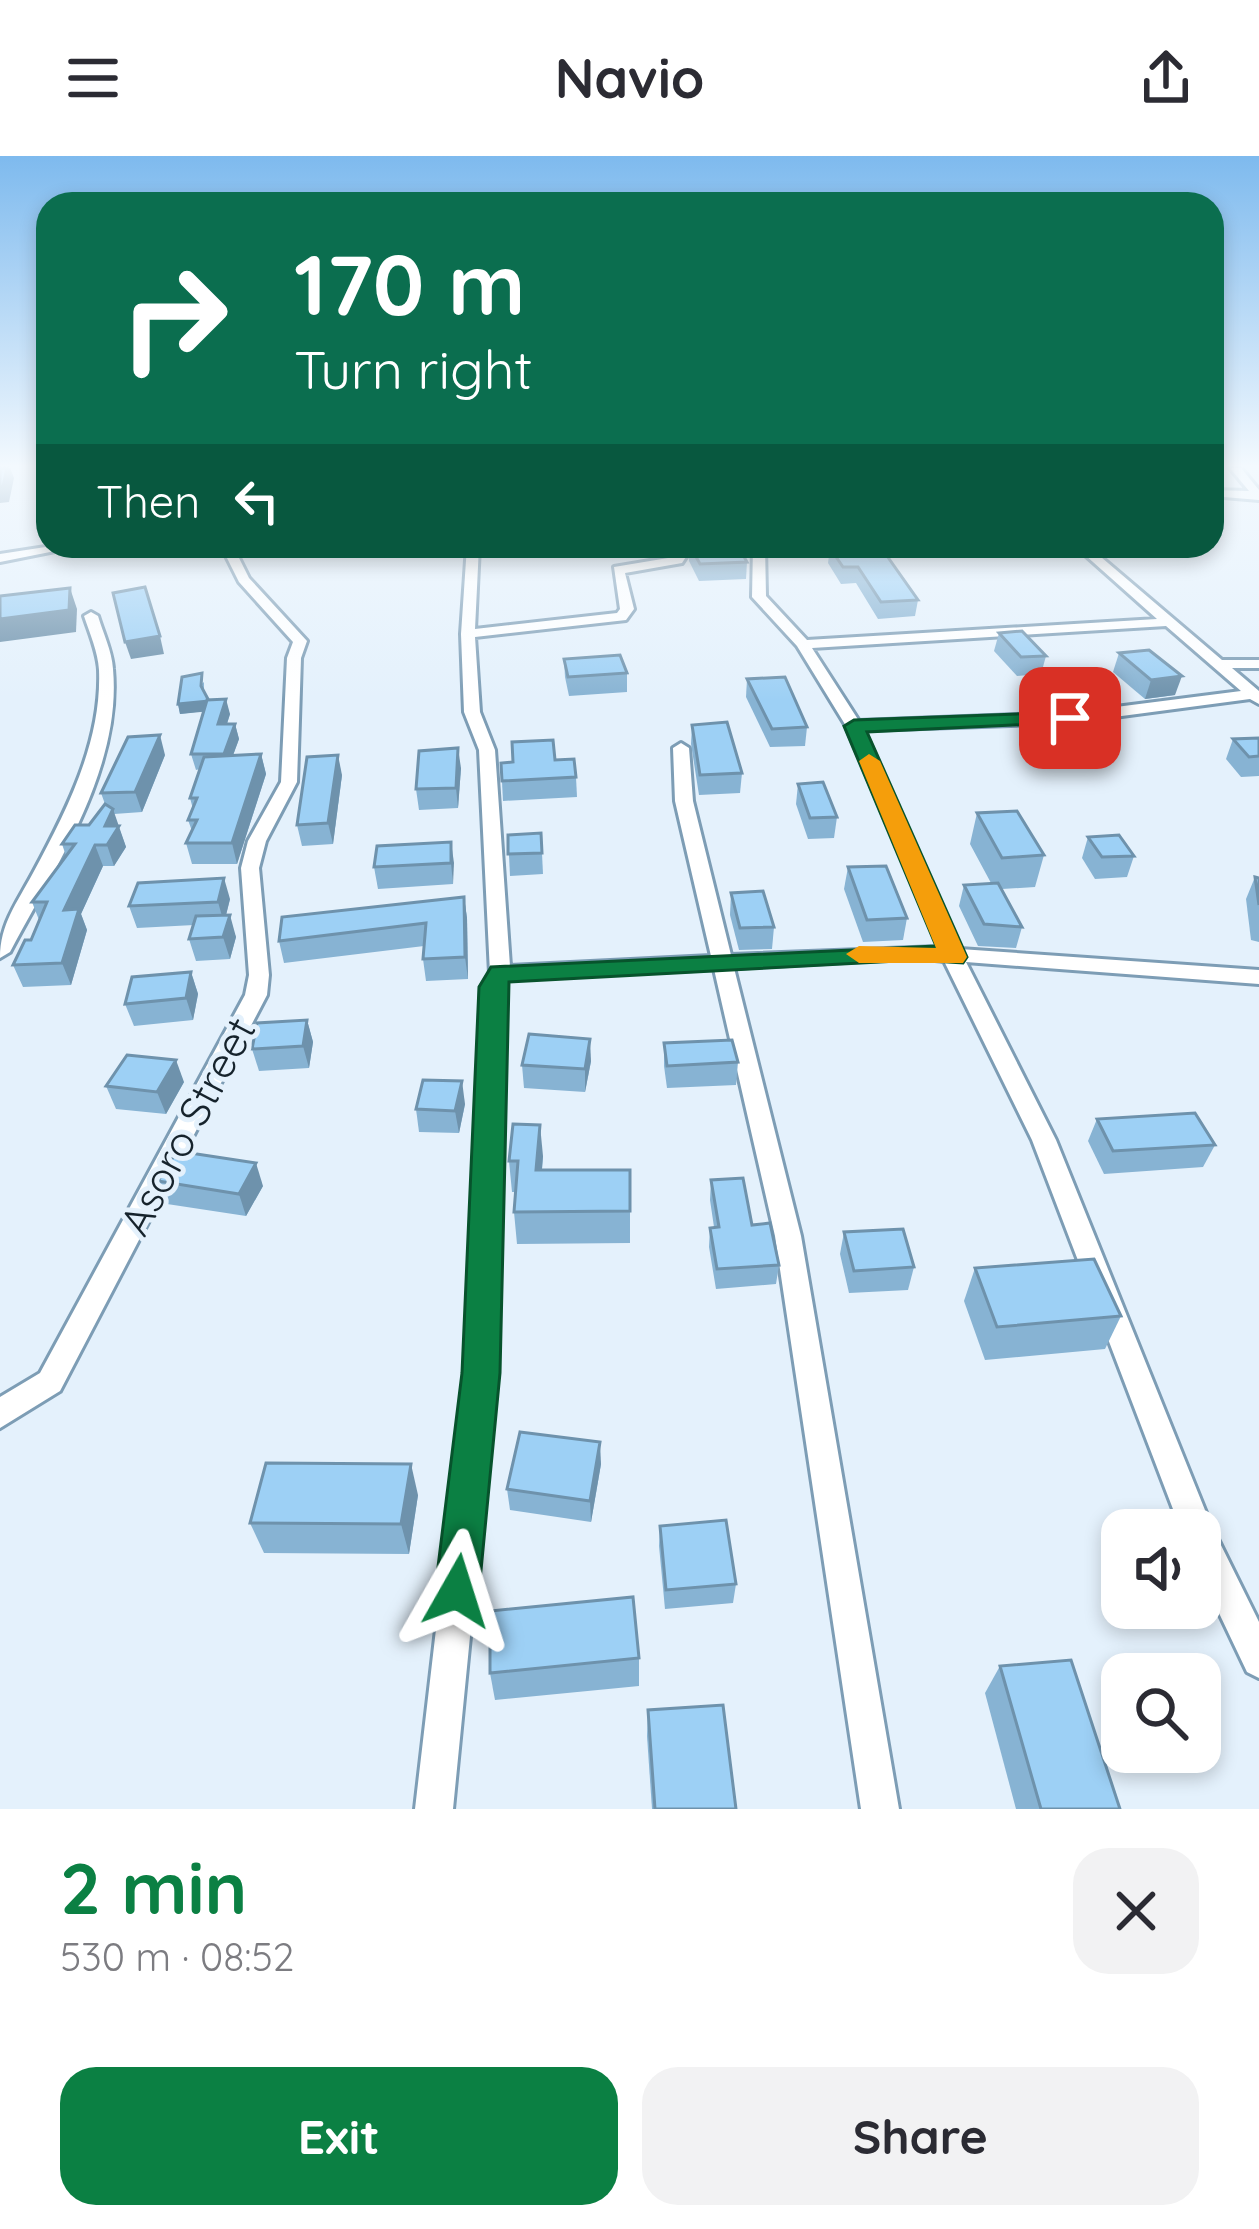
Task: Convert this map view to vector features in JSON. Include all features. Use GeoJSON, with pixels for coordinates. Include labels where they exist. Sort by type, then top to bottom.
{"type":"FeatureCollection","features":[{"type":"Feature","properties":{"kind":"street"},"geometry":{"type":"LineString","coordinates":[[0,558],[36,552]]}},
{"type":"Feature","properties":{"kind":"street","name":"Asoro Street"},"geometry":{"type":"LineString","coordinates":[[0,1414],[50,1382],[256,995],[260,975],[250,868],[256,841],[289,782],[294,658],[300,641],[243,579],[233,558]]}},
{"type":"Feature","properties":{"kind":"street"},"geometry":{"type":"LineString","coordinates":[[434,1809],[481,1373],[492,987],[500,974],[487,750],[472,712],[468,634],[472,558]]}},
{"type":"Feature","properties":{"kind":"street"},"geometry":{"type":"LineString","coordinates":[[468,634],[621,617],[627,609],[618,570],[679,558]]}},
{"type":"Feature","properties":{"kind":"street"},"geometry":{"type":"LineString","coordinates":[[760,558],[759,597],[802,644],[854,726],[953,957],[1044,1140],[1189,1509]]}},
{"type":"Feature","properties":{"kind":"street"},"geometry":{"type":"LineString","coordinates":[[1095,558],[1256,697]]}},
{"type":"Feature","properties":{"kind":"street"},"geometry":{"type":"LineString","coordinates":[[0,952],[94,754],[106,702],[106,666],[91,616]]}},
{"type":"Feature","properties":{"kind":"street"},"geometry":{"type":"LineString","coordinates":[[802,644],[1167,622]]}},
{"type":"Feature","properties":{"kind":"street"},"geometry":{"type":"LineString","coordinates":[[1217,664],[1259,664]]}},
{"type":"Feature","properties":{"kind":"street"},"geometry":{"type":"LineString","coordinates":[[854,726],[1070,718],[1256,697]]}},
{"type":"Feature","properties":{"kind":"street"},"geometry":{"type":"LineString","coordinates":[[681,748],[684,801],[788,1235],[880,1809]]}},
{"type":"Feature","properties":{"kind":"street"},"geometry":{"type":"LineString","coordinates":[[500,974],[724,966],[917,952],[1259,977]]}},
{"type":"Feature","properties":{"kind":"street"},"geometry":{"type":"LineString","coordinates":[[1221,1581],[1259,1660]]}},
{"type":"Feature","properties":{"kind":"building"},"geometry":{"type":"Polygon","coordinates":[[[697,558],[745,558],[747,562],[700,564],[697,558]]]}},
{"type":"Feature","properties":{"kind":"building"},"geometry":{"type":"Polygon","coordinates":[[[837,558],[888,558],[918,600],[881,602],[858,567],[843,567],[837,558]]]}},
{"type":"Feature","properties":{"kind":"building"},"geometry":{"type":"Polygon","coordinates":[[[145,587],[160,636],[125,642],[113,593],[145,587]]]}},
{"type":"Feature","properties":{"kind":"building"},"geometry":{"type":"Polygon","coordinates":[[[70,588],[69,610],[0,619],[0,596],[70,588]]]}},
{"type":"Feature","properties":{"kind":"building"},"geometry":{"type":"Polygon","coordinates":[[[1022,631],[1046,656],[1021,657],[999,633],[1022,631]]]}},
{"type":"Feature","properties":{"kind":"building"},"geometry":{"type":"Polygon","coordinates":[[[1149,650],[1182,676],[1151,680],[1119,653],[1149,650]]]}},
{"type":"Feature","properties":{"kind":"building"},"geometry":{"type":"Polygon","coordinates":[[[620,655],[627,673],[568,677],[564,659],[620,655]]]}},
{"type":"Feature","properties":{"kind":"building"},"geometry":{"type":"Polygon","coordinates":[[[202,673],[201,686],[209,701],[178,704],[182,677],[202,673]]]}},
{"type":"Feature","properties":{"kind":"building"},"geometry":{"type":"Polygon","coordinates":[[[785,677],[807,727],[772,729],[747,679],[785,677]]]}},
{"type":"Feature","properties":{"kind":"building"},"geometry":{"type":"Polygon","coordinates":[[[226,699],[218,724],[235,724],[224,754],[191,754],[207,700],[226,699]]]}},
{"type":"Feature","properties":{"kind":"building"},"geometry":{"type":"Polygon","coordinates":[[[727,722],[742,773],[700,775],[692,725],[727,722]]]}},
{"type":"Feature","properties":{"kind":"building"},"geometry":{"type":"Polygon","coordinates":[[[160,735],[135,792],[101,793],[128,737],[160,735]]]}},
{"type":"Feature","properties":{"kind":"building"},"geometry":{"type":"Polygon","coordinates":[[[1259,738],[1259,756],[1249,757],[1233,739],[1259,738]]]}},
{"type":"Feature","properties":{"kind":"building"},"geometry":{"type":"Polygon","coordinates":[[[553,740],[555,760],[574,759],[576,777],[502,781],[501,763],[513,762],[512,742],[553,740]]]}},
{"type":"Feature","properties":{"kind":"building"},"geometry":{"type":"Polygon","coordinates":[[[458,748],[456,788],[416,789],[419,751],[458,748]]]}},
{"type":"Feature","properties":{"kind":"building"},"geometry":{"type":"Polygon","coordinates":[[[261,754],[232,843],[186,843],[197,820],[188,820],[197,798],[190,798],[204,757],[261,754]]]}},
{"type":"Feature","properties":{"kind":"building"},"geometry":{"type":"Polygon","coordinates":[[[338,755],[328,823],[297,825],[307,757],[338,755]]]}},
{"type":"Feature","properties":{"kind":"building"},"geometry":{"type":"Polygon","coordinates":[[[823,782],[837,817],[810,818],[798,784],[823,782]]]}},
{"type":"Feature","properties":{"kind":"building"},"geometry":{"type":"Polygon","coordinates":[[[105,804],[113,809],[105,826],[119,826],[107,845],[95,845],[64,910],[79,909],[62,963],[13,965],[25,940],[31,940],[47,902],[32,902],[75,844],[62,844],[75,825],[89,825],[105,804]]]}},
{"type":"Feature","properties":{"kind":"building"},"geometry":{"type":"Polygon","coordinates":[[[1017,811],[1044,855],[1002,858],[977,813],[1017,811]]]}},
{"type":"Feature","properties":{"kind":"building"},"geometry":{"type":"Polygon","coordinates":[[[541,833],[542,853],[508,854],[508,835],[541,833]]]}},
{"type":"Feature","properties":{"kind":"building"},"geometry":{"type":"Polygon","coordinates":[[[1119,835],[1134,856],[1102,857],[1088,837],[1119,835]]]}},
{"type":"Feature","properties":{"kind":"building"},"geometry":{"type":"Polygon","coordinates":[[[451,842],[451,863],[374,867],[377,846],[451,842]]]}},
{"type":"Feature","properties":{"kind":"building"},"geometry":{"type":"Polygon","coordinates":[[[886,866],[907,918],[867,920],[848,867],[886,866]]]}},
{"type":"Feature","properties":{"kind":"building"},"geometry":{"type":"Polygon","coordinates":[[[224,878],[218,902],[129,906],[138,883],[224,878]]]}},
{"type":"Feature","properties":{"kind":"building"},"geometry":{"type":"Polygon","coordinates":[[[998,883],[1022,927],[984,924],[964,885],[998,883]]]}},
{"type":"Feature","properties":{"kind":"building"},"geometry":{"type":"Polygon","coordinates":[[[763,891],[774,927],[740,928],[731,893],[763,891]]]}},
{"type":"Feature","properties":{"kind":"building"},"geometry":{"type":"Polygon","coordinates":[[[464,897],[465,957],[423,959],[426,923],[279,941],[282,917],[464,897]]]}},
{"type":"Feature","properties":{"kind":"building"},"geometry":{"type":"Polygon","coordinates":[[[230,915],[223,937],[189,939],[196,916],[230,915]]]}},
{"type":"Feature","properties":{"kind":"building"},"geometry":{"type":"Polygon","coordinates":[[[191,972],[186,998],[125,1004],[132,977],[191,972]]]}},
{"type":"Feature","properties":{"kind":"building"},"geometry":{"type":"Polygon","coordinates":[[[307,1020],[303,1046],[252,1049],[257,1023],[307,1020]]]}},
{"type":"Feature","properties":{"kind":"building"},"geometry":{"type":"Polygon","coordinates":[[[529,1034],[590,1039],[585,1069],[522,1065],[529,1034]]]}},
{"type":"Feature","properties":{"kind":"building"},"geometry":{"type":"Polygon","coordinates":[[[732,1040],[738,1062],[667,1066],[664,1043],[732,1040]]]}},
{"type":"Feature","properties":{"kind":"building"},"geometry":{"type":"Polygon","coordinates":[[[127,1055],[176,1060],[157,1092],[106,1086],[127,1055]]]}},
{"type":"Feature","properties":{"kind":"building"},"geometry":{"type":"Polygon","coordinates":[[[423,1080],[462,1081],[455,1111],[416,1109],[423,1080]]]}},
{"type":"Feature","properties":{"kind":"building"},"geometry":{"type":"Polygon","coordinates":[[[1195,1113],[1215,1145],[1113,1151],[1097,1119],[1195,1113]]]}},
{"type":"Feature","properties":{"kind":"building"},"geometry":{"type":"Polygon","coordinates":[[[513,1124],[540,1125],[536,1170],[630,1170],[630,1211],[514,1212],[518,1161],[509,1161],[513,1124]]]}},
{"type":"Feature","properties":{"kind":"building"},"geometry":{"type":"Polygon","coordinates":[[[177,1151],[256,1163],[239,1194],[158,1181],[177,1151]]]}},
{"type":"Feature","properties":{"kind":"building"},"geometry":{"type":"Polygon","coordinates":[[[743,1178],[752,1225],[770,1223],[779,1265],[717,1269],[710,1228],[719,1227],[711,1180],[743,1178]]]}},
{"type":"Feature","properties":{"kind":"building"},"geometry":{"type":"Polygon","coordinates":[[[903,1229],[914,1267],[854,1271],[844,1232],[903,1229]]]}},
{"type":"Feature","properties":{"kind":"building"},"geometry":{"type":"Polygon","coordinates":[[[1094,1259],[1121,1316],[997,1327],[975,1268],[1094,1259]]]}},
{"type":"Feature","properties":{"kind":"building"},"geometry":{"type":"Polygon","coordinates":[[[520,1432],[600,1442],[590,1501],[507,1489],[520,1432]]]}},
{"type":"Feature","properties":{"kind":"building"},"geometry":{"type":"Polygon","coordinates":[[[266,1463],[411,1464],[401,1524],[250,1523],[266,1463]]]}},
{"type":"Feature","properties":{"kind":"building"},"geometry":{"type":"Polygon","coordinates":[[[726,1520],[736,1584],[666,1590],[660,1526],[726,1520]]]}},
{"type":"Feature","properties":{"kind":"building"},"geometry":{"type":"Polygon","coordinates":[[[633,1597],[639,1658],[490,1673],[490,1611],[633,1597]]]}},
{"type":"Feature","properties":{"kind":"building"},"geometry":{"type":"Polygon","coordinates":[[[1071,1660],[1101,1751],[1101,1773],[1108,1773],[1120,1809],[1041,1809],[1000,1666],[1071,1660]]]}},
{"type":"Feature","properties":{"kind":"building"},"geometry":{"type":"Polygon","coordinates":[[[723,1705],[736,1809],[655,1809],[648,1710],[723,1705]]]}},
{"type":"Feature","properties":{"kind":"slow traffic"},"geometry":{"type":"LineString","coordinates":[[859,954],[917,952],[953,957],[869,761]]}},
{"type":"Feature","properties":{"kind":"route"},"geometry":{"type":"LineString","coordinates":[[457,1591],[481,1373],[492,987],[500,974],[724,966],[830,955],[917,952],[953,957],[854,726],[1070,718]]}}]}
